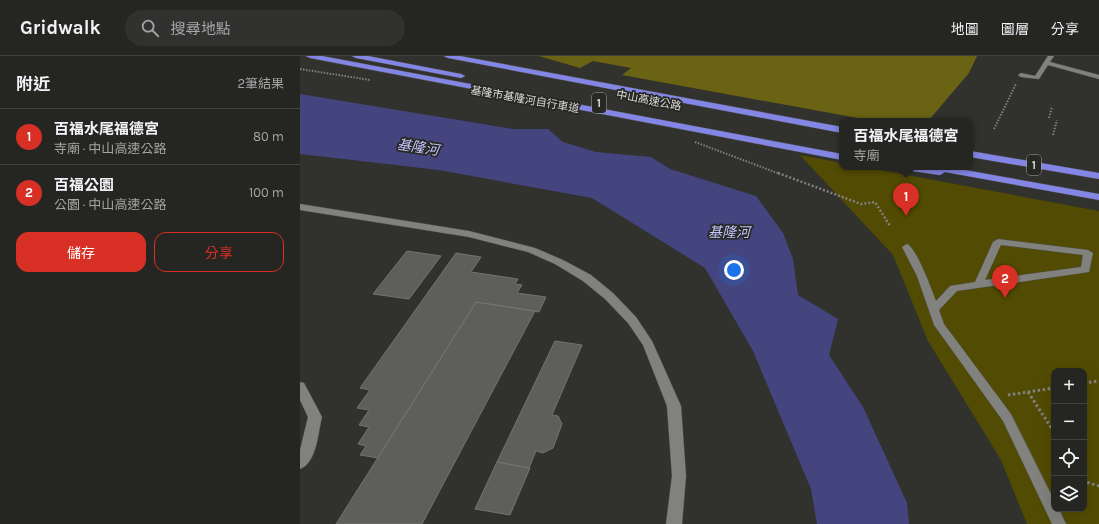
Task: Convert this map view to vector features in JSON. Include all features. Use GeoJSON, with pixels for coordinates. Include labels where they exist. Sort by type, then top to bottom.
{"type":"FeatureCollection","features":[{"type":"Feature","properties":{"kind":"highway"},"geometry":{"type":"LineString","coordinates":[[310,56],[839,156]]}},
{"type":"Feature","properties":{"kind":"highway","name":"中山高速公路"},"geometry":{"type":"LineString","coordinates":[[356,56],[839,149]]}},
{"type":"Feature","properties":{"kind":"highway","name":"中山高速公路"},"geometry":{"type":"LineString","coordinates":[[448,56],[839,129]]}},
{"type":"Feature","properties":{"kind":"highway"},"geometry":{"type":"LineString","coordinates":[[493,56],[560,74],[683,96],[745,112]]}},
{"type":"Feature","properties":{"kind":"highway"},"geometry":{"type":"LineString","coordinates":[[300,60],[394,77],[536,99]]}},
{"type":"Feature","properties":{"kind":"highway","name":"1"},"geometry":{"type":"LineString","coordinates":[[973,155],[1099,176]]}},
{"type":"Feature","properties":{"kind":"highway"},"geometry":{"type":"LineString","coordinates":[[927,170],[1003,181]]}},
{"type":"Feature","properties":{"kind":"highway","name":"1"},"geometry":{"type":"LineString","coordinates":[[947,170],[1099,197]]}},
{"type":"Feature","properties":{"kind":"street"},"geometry":{"type":"LineString","coordinates":[[300,208],[469,234],[531,250],[559,262],[587,278],[609,296],[632,320],[648,344],[674,406],[679,476],[674,524]]}},
{"type":"Feature","properties":{"kind":"street"},"geometry":{"type":"LineString","coordinates":[[300,387],[315,417],[306,454],[300,462]]}},
{"type":"Feature","properties":{"kind":"lane"},"geometry":{"type":"LineString","coordinates":[[1021,75],[1037,78],[1052,56]]}},
{"type":"Feature","properties":{"kind":"lane"},"geometry":{"type":"LineString","coordinates":[[1047,63],[1099,77]]}},
{"type":"Feature","properties":{"kind":"lane"},"geometry":{"type":"LineString","coordinates":[[934,309],[954,288],[978,285],[1086,270],[1088,253],[998,242],[978,285]]}},
{"type":"Feature","properties":{"kind":"lane"},"geometry":{"type":"LineString","coordinates":[[907,247],[922,276],[940,325],[1007,418],[1059,524]]}},
{"type":"Feature","properties":{"kind":"path"},"geometry":{"type":"LineString","coordinates":[[300,69],[377,82]]}},
{"type":"Feature","properties":{"kind":"path"},"geometry":{"type":"LineString","coordinates":[[994,129],[1021,75]]}},
{"type":"Feature","properties":{"kind":"path"},"geometry":{"type":"LineString","coordinates":[[1049,118],[1052,107]]}},
{"type":"Feature","properties":{"kind":"path"},"geometry":{"type":"LineString","coordinates":[[1053,135],[1057,120]]}},
{"type":"Feature","properties":{"kind":"path"},"geometry":{"type":"LineString","coordinates":[[694,142],[861,204],[875,202],[890,226]]}},
{"type":"Feature","properties":{"kind":"path"},"geometry":{"type":"LineString","coordinates":[[1087,383],[1099,381]]}},
{"type":"Feature","properties":{"kind":"path"},"geometry":{"type":"LineString","coordinates":[[992,398],[1051,388]]}},
{"type":"Feature","properties":{"kind":"path"},"geometry":{"type":"LineString","coordinates":[[1028,392],[1051,427]]}},
{"type":"Feature","properties":{"kind":"path"},"geometry":{"type":"LineString","coordinates":[[1087,482],[1099,486]]}},
{"type":"Feature","properties":{"kind":"shaded area"},"geometry":{"type":"Polygon","coordinates":[[[539,56],[977,56],[969,73],[931,118],[858,118],[622,75],[631,68],[593,61],[580,68],[539,56]]]}},
{"type":"Feature","properties":{"kind":"shaded area"},"geometry":{"type":"Polygon","coordinates":[[[800,155],[839,162],[839,170],[880,170],[1099,211],[1099,524],[1027,524],[1001,460],[928,341],[893,255],[800,155]]]}},
{"type":"Feature","properties":{"kind":"water","name":"基隆河"},"geometry":{"type":"Polygon","coordinates":[[[300,94],[513,129],[548,129],[563,142],[596,152],[651,157],[670,169],[756,196],[783,233],[793,259],[798,295],[838,319],[829,355],[863,407],[907,503],[909,524],[817,524],[811,489],[753,351],[705,268],[592,198],[439,170],[300,154],[300,94]]]}},
{"type":"Feature","properties":{"kind":"building"},"geometry":{"type":"Polygon","coordinates":[[[407,251],[441,256],[409,299],[373,294],[407,251]]]}},
{"type":"Feature","properties":{"kind":"building"},"geometry":{"type":"Polygon","coordinates":[[[456,253],[481,257],[471,272],[518,279],[515,284],[522,285],[517,293],[546,297],[539,312],[476,302],[378,458],[360,455],[366,446],[358,444],[369,427],[359,425],[369,410],[357,408],[370,390],[360,388],[456,253]]]}},
{"type":"Feature","properties":{"kind":"building"},"geometry":{"type":"Polygon","coordinates":[[[476,302],[535,311],[422,524],[336,524],[476,302]]]}},
{"type":"Feature","properties":{"kind":"building"},"geometry":{"type":"Polygon","coordinates":[[[555,341],[582,345],[552,415],[558,416],[562,424],[553,448],[543,453],[536,451],[529,468],[497,462],[555,341]]]}},
{"type":"Feature","properties":{"kind":"building"},"geometry":{"type":"Polygon","coordinates":[[[497,462],[530,468],[510,515],[475,509],[497,462]]]}},
{"type":"Feature","properties":{"kind":"place","name":"百福水尾福德宮"},"geometry":{"type":"Point","coordinates":[906,216]}},
{"type":"Feature","properties":{"kind":"place","name":"百福公園"},"geometry":{"type":"Point","coordinates":[1005,298]}}]}
